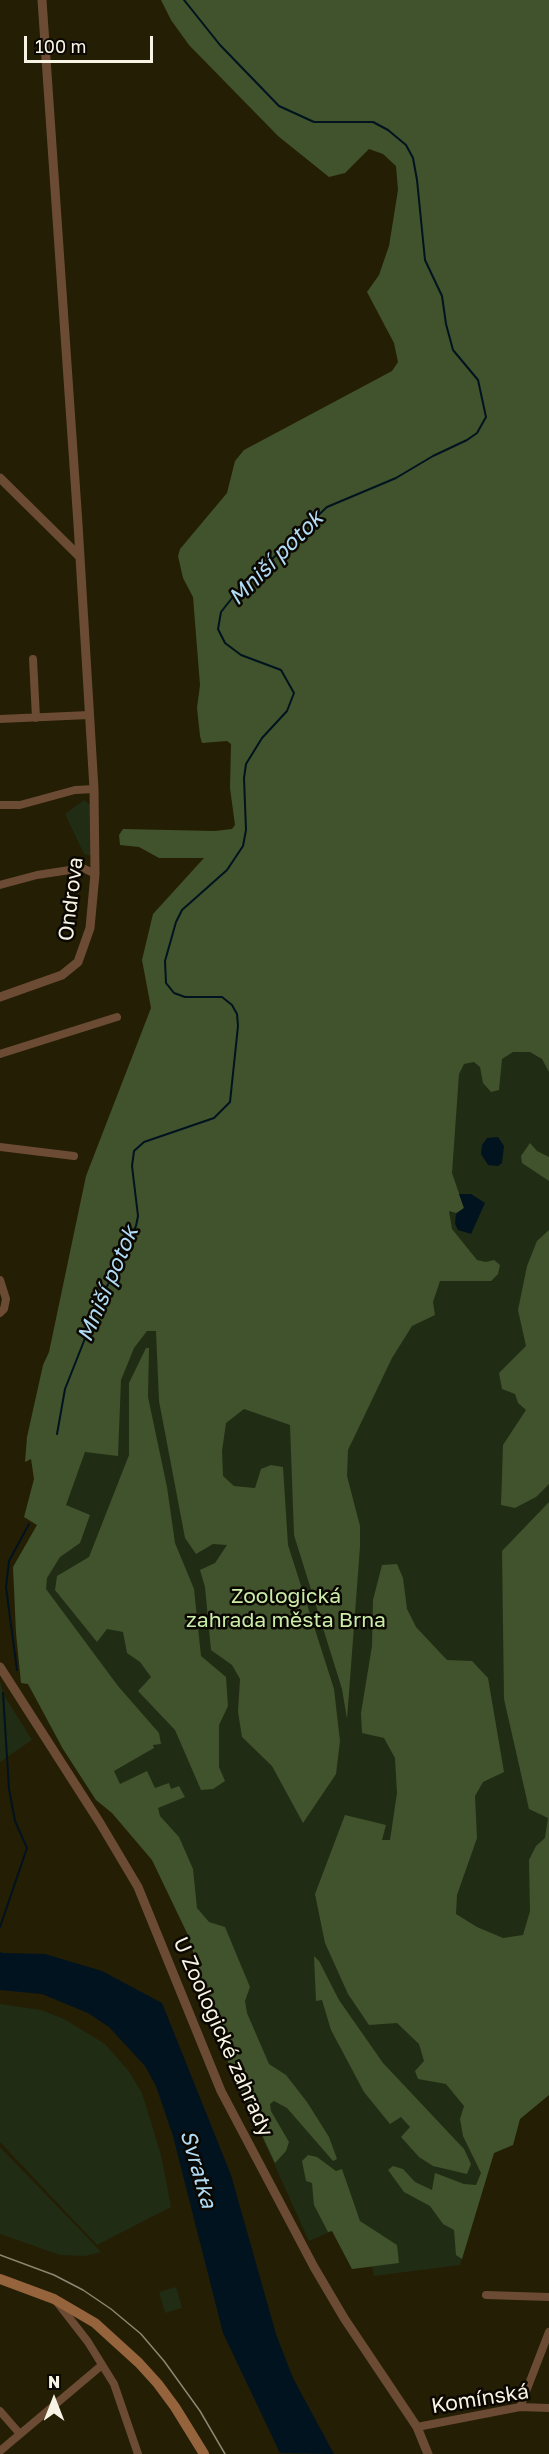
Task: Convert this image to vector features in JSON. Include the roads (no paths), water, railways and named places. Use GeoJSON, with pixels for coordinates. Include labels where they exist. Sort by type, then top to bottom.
{"type":"FeatureCollection","features":[{"type":"Feature","properties":{"kind":"main road"},"geometry":{"type":"LineString","coordinates":[[0,2279],[54,2299],[95,2323],[139,2363],[175,2407],[204,2454]]}},
{"type":"Feature","properties":{"kind":"street","name":"Ondrova"},"geometry":{"type":"LineString","coordinates":[[0,997],[53,979],[75,965],[84,951],[88,936],[95,874],[94,789],[80,556],[42,0]]}},
{"type":"Feature","properties":{"kind":"street"},"geometry":{"type":"LineString","coordinates":[[0,478],[80,556]]}},
{"type":"Feature","properties":{"kind":"street"},"geometry":{"type":"LineString","coordinates":[[33,659],[36,717]]}},
{"type":"Feature","properties":{"kind":"street"},"geometry":{"type":"LineString","coordinates":[[0,719],[89,715]]}},
{"type":"Feature","properties":{"kind":"street"},"geometry":{"type":"LineString","coordinates":[[0,805],[20,805],[75,790],[94,789]]}},
{"type":"Feature","properties":{"kind":"street"},"geometry":{"type":"LineString","coordinates":[[0,885],[37,875],[83,868],[95,874]]}},
{"type":"Feature","properties":{"kind":"street"},"geometry":{"type":"LineString","coordinates":[[0,1054],[117,1017]]}},
{"type":"Feature","properties":{"kind":"street"},"geometry":{"type":"LineString","coordinates":[[0,1147],[74,1156]]}},
{"type":"Feature","properties":{"kind":"street"},"geometry":{"type":"LineString","coordinates":[[0,1280],[6,1299],[4,1309],[0,1313]]}},
{"type":"Feature","properties":{"kind":"street","name":"U Zoologické zahrady"},"geometry":{"type":"LineString","coordinates":[[0,1667],[100,1823],[138,1887],[221,2091],[344,2318],[417,2427],[428,2454]]}},
{"type":"Feature","properties":{"kind":"street"},"geometry":{"type":"LineString","coordinates":[[486,2295],[549,2297]]}},
{"type":"Feature","properties":{"kind":"street"},"geometry":{"type":"LineString","coordinates":[[54,2299],[88,2342],[120,2396],[138,2454]]}},
{"type":"Feature","properties":{"kind":"street"},"geometry":{"type":"LineString","coordinates":[[520,2406],[549,2332]]}},
{"type":"Feature","properties":{"kind":"street"},"geometry":{"type":"LineString","coordinates":[[0,2451],[102,2365]]}},
{"type":"Feature","properties":{"kind":"street","name":"Komínská"},"geometry":{"type":"LineString","coordinates":[[417,2427],[520,2406],[549,2408]]}},
{"type":"Feature","properties":{"kind":"street"},"geometry":{"type":"LineString","coordinates":[[0,2411],[20,2434]]}},
{"type":"Feature","properties":{"kind":"water"},"geometry":{"type":"Polygon","coordinates":[[[498,1137],[504,1146],[502,1163],[498,1166],[488,1165],[481,1154],[482,1145],[487,1138],[498,1137]]]}},
{"type":"Feature","properties":{"kind":"water"},"geometry":{"type":"Polygon","coordinates":[[[459,1194],[471,1194],[485,1203],[471,1234],[458,1230],[455,1224],[456,1214],[464,1208],[459,1194]]]}},
{"type":"Feature","properties":{"kind":"water","name":"Svratka"},"geometry":{"type":"Polygon","coordinates":[[[0,1951],[2,1953],[45,1954],[102,1971],[162,2003],[231,2175],[276,2334],[293,2378],[334,2454],[280,2453],[223,2333],[173,2136],[156,2086],[145,2066],[109,2027],[88,2013],[42,1994],[0,1990],[0,1951]]]}},
{"type":"Feature","properties":{"kind":"waterway","name":"Mniší potok"},"geometry":{"type":"LineString","coordinates":[[57,1434],[65,1389],[99,1303],[136,1226],[138,1216],[132,1166],[134,1151],[144,1142],[214,1118],[230,1102],[238,1026],[237,1014],[232,1005],[222,997],[185,997],[174,993],[166,983],[165,961],[176,922],[182,910],[227,870],[243,846],[246,830],[244,778],[246,764],[262,738],[287,711],[294,693],[281,670],[241,655],[225,643],[218,629],[221,612],[236,593],[327,507],[396,478],[433,456],[467,440],[477,433],[486,417],[478,380],[453,350],[442,296],[425,260],[417,180],[413,158],[406,145],[388,130],[373,122],[314,122],[279,106],[220,45],[184,0]]}},
{"type":"Feature","properties":{"kind":"waterway","name":"Mniší potok"},"geometry":{"type":"LineString","coordinates":[[17,1670],[6,1587],[9,1561],[29,1524]]}},
{"type":"Feature","properties":{"kind":"waterway","name":"Mniší potok"},"geometry":{"type":"LineString","coordinates":[[0,1927],[27,1848],[15,1821],[9,1789],[3,1693]]}},
{"type":"Feature","properties":{"kind":"tram line"},"geometry":{"type":"LineString","coordinates":[[0,2255],[54,2275],[83,2290],[141,2334],[164,2361],[200,2411],[225,2454]]}},
{"type":"Feature","properties":{"kind":"park label","name":"Zoologická zahrada města Brna"},"geometry":{"type":"Point","coordinates":[286,1608]}}]}
